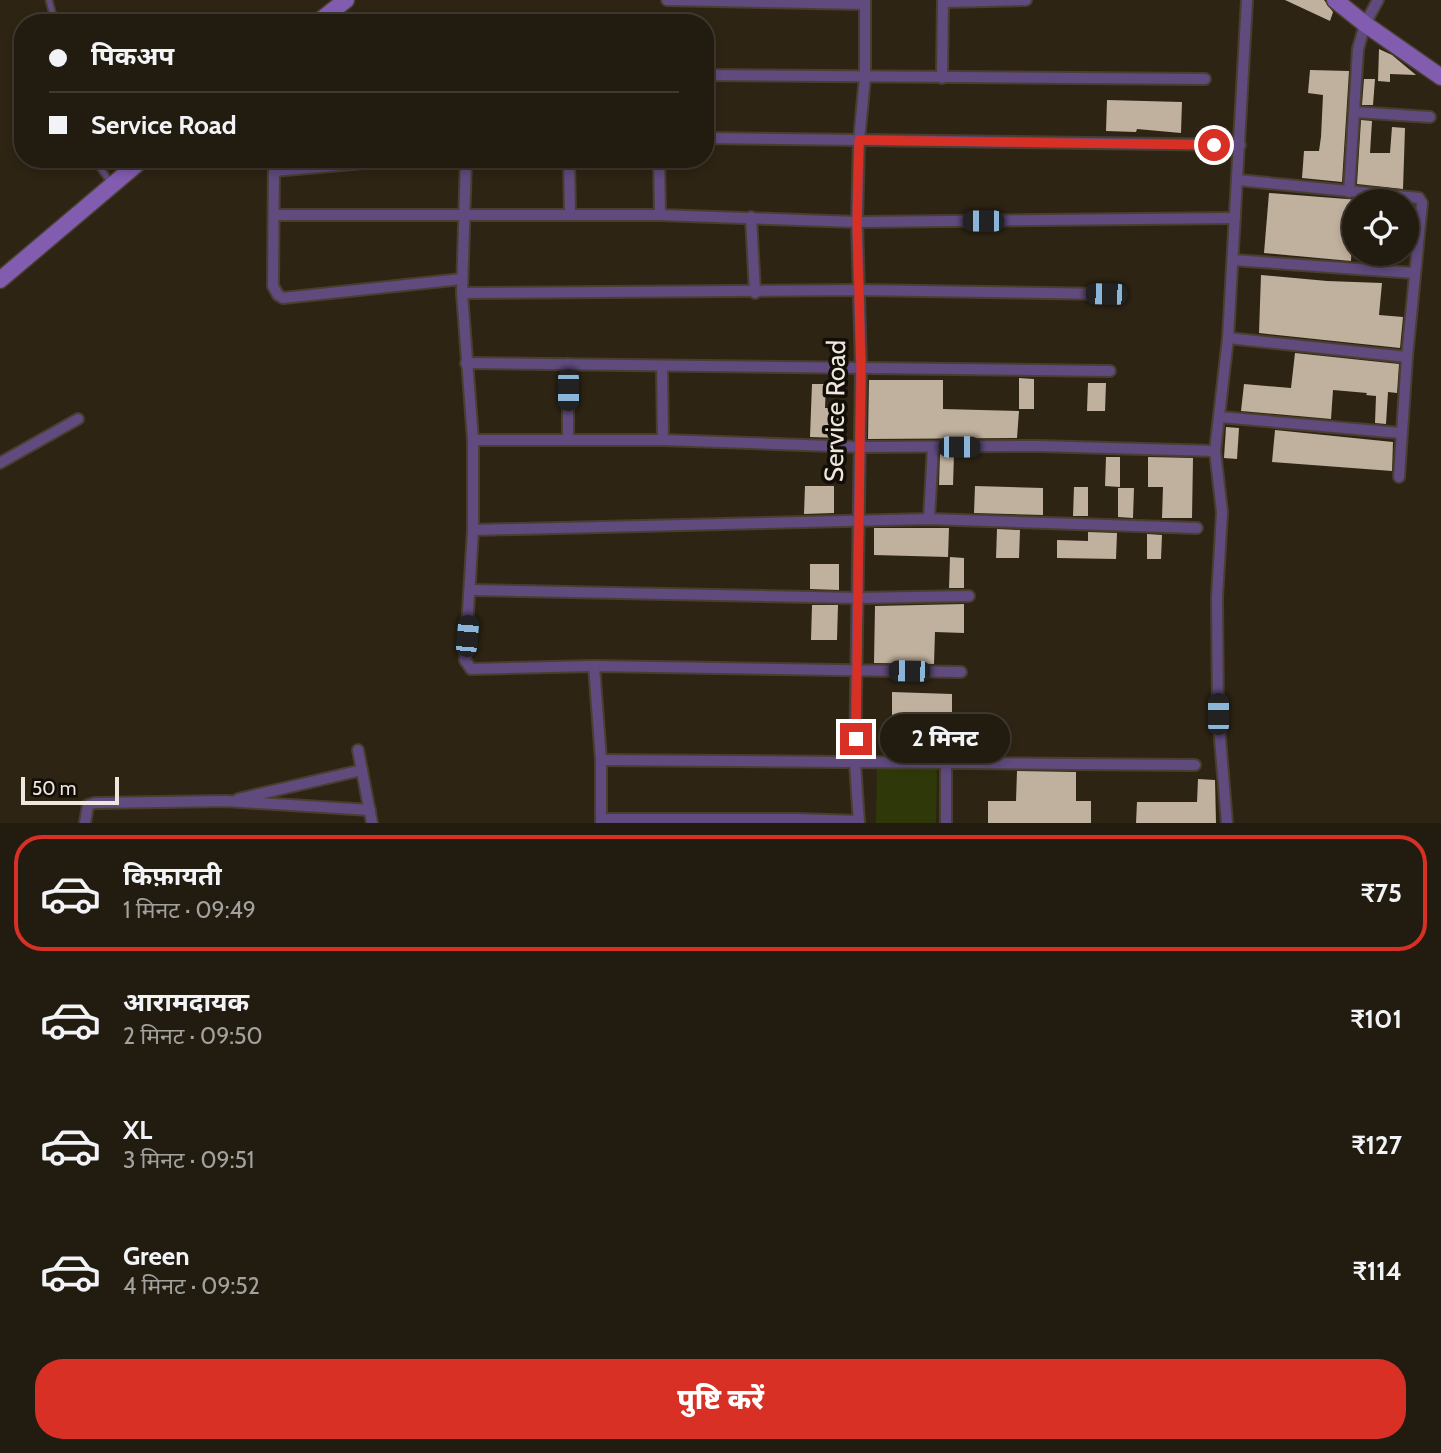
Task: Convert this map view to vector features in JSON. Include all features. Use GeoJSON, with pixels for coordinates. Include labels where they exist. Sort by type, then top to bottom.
{"type":"FeatureCollection","features":[{"type":"Feature","properties":{"kind":"street"},"geometry":{"type":"LineString","coordinates":[[328,14],[346,0]]}},
{"type":"Feature","properties":{"kind":"street"},"geometry":{"type":"LineString","coordinates":[[667,0],[864,2]]}},
{"type":"Feature","properties":{"kind":"street"},"geometry":{"type":"LineString","coordinates":[[942,78],[943,1],[1026,0]]}},
{"type":"Feature","properties":{"kind":"street"},"geometry":{"type":"LineString","coordinates":[[1227,823],[1218,714],[1217,597],[1222,512],[1216,451],[1228,338],[1247,0]]}},
{"type":"Feature","properties":{"kind":"street"},"geometry":{"type":"LineString","coordinates":[[1335,0],[1441,77]]}},
{"type":"Feature","properties":{"kind":"street"},"geometry":{"type":"LineString","coordinates":[[1349,189],[1358,49],[1365,24],[1378,0]]}},
{"type":"Feature","properties":{"kind":"street","name":"Service Road"},"geometry":{"type":"LineString","coordinates":[[859,822],[855,762],[861,369],[857,222],[859,140],[865,77],[864,2]]}},
{"type":"Feature","properties":{"kind":"street"},"geometry":{"type":"LineString","coordinates":[[714,75],[1205,79]]}},
{"type":"Feature","properties":{"kind":"street"},"geometry":{"type":"LineString","coordinates":[[1354,112],[1430,117]]}},
{"type":"Feature","properties":{"kind":"street"},"geometry":{"type":"LineString","coordinates":[[714,138],[1240,145]]}},
{"type":"Feature","properties":{"kind":"street"},"geometry":{"type":"LineString","coordinates":[[0,280],[132,168]]}},
{"type":"Feature","properties":{"kind":"street"},"geometry":{"type":"LineString","coordinates":[[308,168],[274,171],[273,286],[278,295],[283,298],[462,279]]}},
{"type":"Feature","properties":{"kind":"street"},"geometry":{"type":"LineString","coordinates":[[466,168],[462,293],[473,440],[473,530],[465,660],[471,669],[594,666],[961,672]]}},
{"type":"Feature","properties":{"kind":"street"},"geometry":{"type":"LineString","coordinates":[[569,168],[570,215]]}},
{"type":"Feature","properties":{"kind":"street"},"geometry":{"type":"LineString","coordinates":[[659,168],[660,215]]}},
{"type":"Feature","properties":{"kind":"street"},"geometry":{"type":"LineString","coordinates":[[1238,180],[1342,191]]}},
{"type":"Feature","properties":{"kind":"street"},"geometry":{"type":"LineString","coordinates":[[1419,198],[1422,203],[1419,229]]}},
{"type":"Feature","properties":{"kind":"street"},"geometry":{"type":"LineString","coordinates":[[274,215],[660,215],[857,222],[1235,218]]}},
{"type":"Feature","properties":{"kind":"street"},"geometry":{"type":"LineString","coordinates":[[751,217],[755,293]]}},
{"type":"Feature","properties":{"kind":"street"},"geometry":{"type":"LineString","coordinates":[[1233,260],[1414,273]]}},
{"type":"Feature","properties":{"kind":"street"},"geometry":{"type":"LineString","coordinates":[[1399,477],[1415,266]]}},
{"type":"Feature","properties":{"kind":"street"},"geometry":{"type":"LineString","coordinates":[[462,293],[755,293],[860,290],[1106,294]]}},
{"type":"Feature","properties":{"kind":"street"},"geometry":{"type":"LineString","coordinates":[[1228,338],[1407,357]]}},
{"type":"Feature","properties":{"kind":"street"},"geometry":{"type":"LineString","coordinates":[[466,363],[1110,371]]}},
{"type":"Feature","properties":{"kind":"street"},"geometry":{"type":"LineString","coordinates":[[568,364],[568,440]]}},
{"type":"Feature","properties":{"kind":"street"},"geometry":{"type":"LineString","coordinates":[[662,366],[663,440]]}},
{"type":"Feature","properties":{"kind":"street"},"geometry":{"type":"LineString","coordinates":[[1220,417],[1401,433]]}},
{"type":"Feature","properties":{"kind":"street"},"geometry":{"type":"LineString","coordinates":[[0,463],[78,419]]}},
{"type":"Feature","properties":{"kind":"street"},"geometry":{"type":"LineString","coordinates":[[473,440],[663,440],[859,447],[1038,446],[1216,451]]}},
{"type":"Feature","properties":{"kind":"street"},"geometry":{"type":"LineString","coordinates":[[929,519],[933,447]]}},
{"type":"Feature","properties":{"kind":"street"},"geometry":{"type":"LineString","coordinates":[[473,530],[929,519],[1197,528]]}},
{"type":"Feature","properties":{"kind":"street"},"geometry":{"type":"LineString","coordinates":[[471,590],[857,598],[970,596]]}},
{"type":"Feature","properties":{"kind":"street"},"geometry":{"type":"LineString","coordinates":[[594,666],[601,760],[601,821],[797,818],[859,822]]}},
{"type":"Feature","properties":{"kind":"street"},"geometry":{"type":"LineString","coordinates":[[358,750],[372,823]]}},
{"type":"Feature","properties":{"kind":"street"},"geometry":{"type":"LineString","coordinates":[[601,760],[1195,765]]}},
{"type":"Feature","properties":{"kind":"street"},"geometry":{"type":"LineString","coordinates":[[946,763],[946,823]]}},
{"type":"Feature","properties":{"kind":"street"},"geometry":{"type":"LineString","coordinates":[[225,802],[362,770]]}},
{"type":"Feature","properties":{"kind":"street"},"geometry":{"type":"LineString","coordinates":[[85,823],[88,805],[95,803],[225,802],[370,810]]}},
{"type":"Feature","properties":{"kind":"lane"},"geometry":{"type":"LineString","coordinates":[[100,168],[112,185]]}},
{"type":"Feature","properties":{"kind":"green space"},"geometry":{"type":"Polygon","coordinates":[[[877,766],[937,767],[936,823],[876,823],[877,766]]]}},
{"type":"Feature","properties":{"kind":"building"},"geometry":{"type":"Polygon","coordinates":[[[1285,0],[1324,0],[1333,12],[1330,21],[1285,0]]]}},
{"type":"Feature","properties":{"kind":"building"},"geometry":{"type":"Polygon","coordinates":[[[1379,49],[1392,55],[1416,75],[1390,74],[1390,82],[1378,81],[1379,49]]]}},
{"type":"Feature","properties":{"kind":"building"},"geometry":{"type":"Polygon","coordinates":[[[1310,70],[1349,71],[1342,182],[1302,178],[1304,151],[1319,151],[1321,137],[1323,95],[1308,93],[1310,70]]]}},
{"type":"Feature","properties":{"kind":"building"},"geometry":{"type":"Polygon","coordinates":[[[1364,79],[1375,79],[1373,105],[1362,105],[1364,79]]]}},
{"type":"Feature","properties":{"kind":"building"},"geometry":{"type":"Polygon","coordinates":[[[1107,100],[1182,102],[1181,133],[1137,129],[1136,132],[1106,131],[1107,100]]]}},
{"type":"Feature","properties":{"kind":"building"},"geometry":{"type":"Polygon","coordinates":[[[1361,120],[1372,121],[1370,153],[1390,153],[1392,127],[1405,128],[1403,189],[1357,184],[1361,120]]]}},
{"type":"Feature","properties":{"kind":"building"},"geometry":{"type":"Polygon","coordinates":[[[1269,193],[1342,199],[1342,260],[1264,253],[1269,193]]]}},
{"type":"Feature","properties":{"kind":"building"},"geometry":{"type":"Polygon","coordinates":[[[1261,275],[1382,283],[1379,315],[1403,317],[1400,348],[1259,333],[1261,275]]]}},
{"type":"Feature","properties":{"kind":"building"},"geometry":{"type":"Polygon","coordinates":[[[1295,353],[1399,364],[1397,393],[1388,392],[1386,424],[1375,423],[1376,396],[1366,395],[1367,393],[1333,390],[1331,419],[1241,411],[1244,384],[1291,388],[1295,353]]]}},
{"type":"Feature","properties":{"kind":"building"},"geometry":{"type":"Polygon","coordinates":[[[1019,378],[1034,379],[1034,409],[1019,409],[1019,378]]]}},
{"type":"Feature","properties":{"kind":"building"},"geometry":{"type":"Polygon","coordinates":[[[869,380],[943,380],[943,409],[1019,411],[1017,438],[868,439],[869,380]]]}},
{"type":"Feature","properties":{"kind":"building"},"geometry":{"type":"Polygon","coordinates":[[[1088,383],[1106,383],[1105,411],[1087,411],[1088,383]]]}},
{"type":"Feature","properties":{"kind":"building"},"geometry":{"type":"Polygon","coordinates":[[[812,384],[826,384],[825,408],[841,408],[840,438],[810,437],[812,384]]]}},
{"type":"Feature","properties":{"kind":"building"},"geometry":{"type":"Polygon","coordinates":[[[1226,427],[1239,428],[1237,459],[1224,458],[1226,427]]]}},
{"type":"Feature","properties":{"kind":"building"},"geometry":{"type":"Polygon","coordinates":[[[1275,430],[1393,442],[1392,471],[1272,462],[1275,430]]]}},
{"type":"Feature","properties":{"kind":"building"},"geometry":{"type":"Polygon","coordinates":[[[940,454],[954,454],[953,485],[939,485],[940,454]]]}},
{"type":"Feature","properties":{"kind":"building"},"geometry":{"type":"Polygon","coordinates":[[[1106,457],[1120,457],[1120,487],[1105,486],[1106,457]]]}},
{"type":"Feature","properties":{"kind":"building"},"geometry":{"type":"Polygon","coordinates":[[[1148,457],[1193,458],[1192,518],[1162,518],[1163,487],[1148,487],[1148,457]]]}},
{"type":"Feature","properties":{"kind":"building"},"geometry":{"type":"Polygon","coordinates":[[[805,486],[834,486],[834,513],[804,514],[805,486]]]}},
{"type":"Feature","properties":{"kind":"building"},"geometry":{"type":"Polygon","coordinates":[[[975,486],[1043,488],[1043,515],[974,513],[975,486]]]}},
{"type":"Feature","properties":{"kind":"building"},"geometry":{"type":"Polygon","coordinates":[[[1074,487],[1088,487],[1088,516],[1073,516],[1074,487]]]}},
{"type":"Feature","properties":{"kind":"building"},"geometry":{"type":"Polygon","coordinates":[[[1118,488],[1134,488],[1133,518],[1118,517],[1118,488]]]}},
{"type":"Feature","properties":{"kind":"building"},"geometry":{"type":"Polygon","coordinates":[[[874,528],[949,528],[948,557],[874,555],[874,528]]]}},
{"type":"Feature","properties":{"kind":"building"},"geometry":{"type":"Polygon","coordinates":[[[997,529],[1020,530],[1019,558],[996,558],[997,529]]]}},
{"type":"Feature","properties":{"kind":"building"},"geometry":{"type":"Polygon","coordinates":[[[1088,532],[1117,533],[1116,559],[1057,558],[1057,540],[1088,541],[1088,532]]]}},
{"type":"Feature","properties":{"kind":"building"},"geometry":{"type":"Polygon","coordinates":[[[1147,534],[1162,535],[1161,559],[1147,559],[1147,534]]]}},
{"type":"Feature","properties":{"kind":"building"},"geometry":{"type":"Polygon","coordinates":[[[950,557],[964,558],[964,588],[949,588],[950,557]]]}},
{"type":"Feature","properties":{"kind":"building"},"geometry":{"type":"Polygon","coordinates":[[[810,564],[839,564],[839,590],[810,589],[810,564]]]}},
{"type":"Feature","properties":{"kind":"building"},"geometry":{"type":"Polygon","coordinates":[[[964,604],[964,633],[935,632],[934,664],[874,663],[875,606],[964,604]]]}},
{"type":"Feature","properties":{"kind":"building"},"geometry":{"type":"Polygon","coordinates":[[[812,605],[838,605],[837,640],[811,640],[812,605]]]}},
{"type":"Feature","properties":{"kind":"building"},"geometry":{"type":"Polygon","coordinates":[[[892,692],[952,694],[952,724],[892,723],[892,692]]]}},
{"type":"Feature","properties":{"kind":"building"},"geometry":{"type":"Polygon","coordinates":[[[1017,771],[1076,772],[1076,801],[1091,801],[1091,823],[988,823],[988,801],[1016,801],[1017,771]]]}},
{"type":"Feature","properties":{"kind":"building"},"geometry":{"type":"Polygon","coordinates":[[[1198,779],[1215,780],[1216,823],[1136,823],[1137,802],[1197,802],[1198,779]]]}},
{"type":"Feature","properties":{"kind":"route"},"geometry":{"type":"LineString","coordinates":[[856,739],[861,369],[857,222],[859,140],[1214,145]]}}]}
